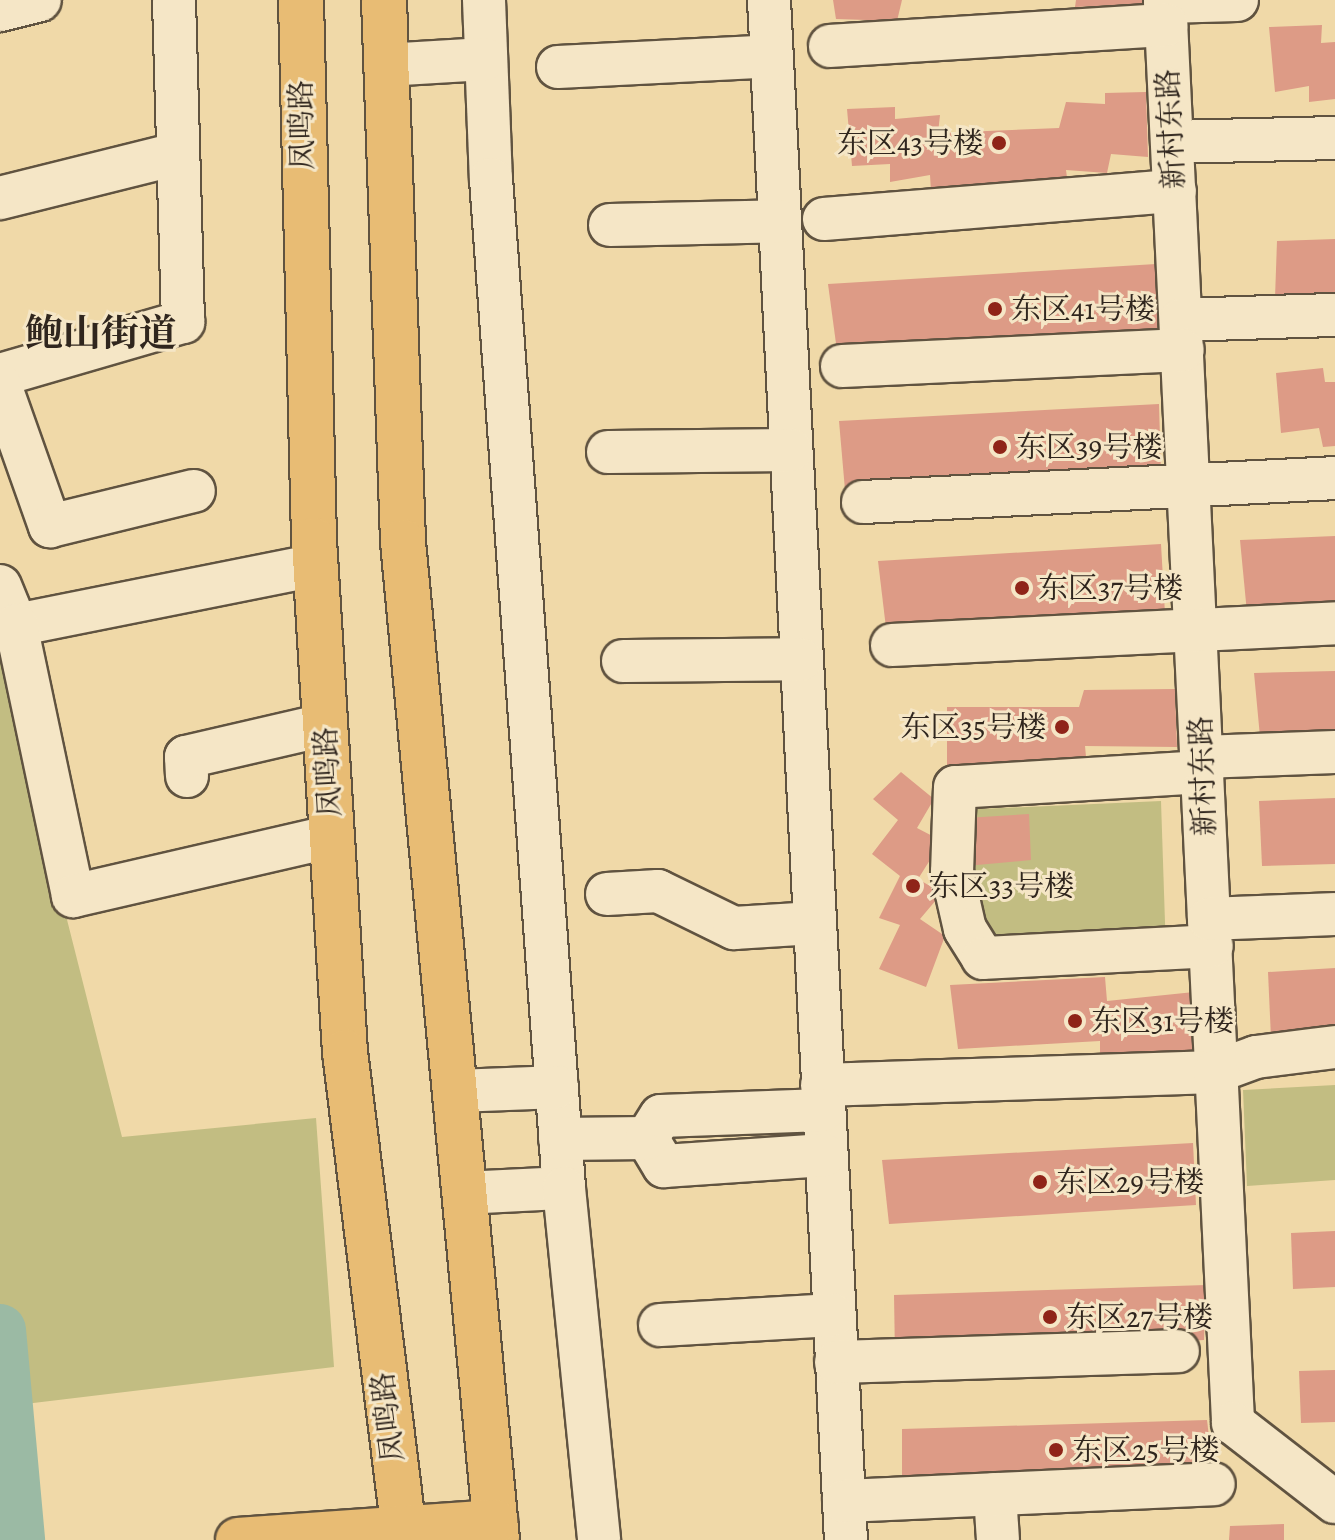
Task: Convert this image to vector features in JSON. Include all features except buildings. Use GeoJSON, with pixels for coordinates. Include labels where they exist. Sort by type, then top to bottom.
{"type":"FeatureCollection","features":[{"type":"Feature","properties":{"kind":"main road","name":"凤鸣路"},"geometry":{"type":"LineString","coordinates":[[301,0],[315,565],[345,1052],[403,1533]]}},
{"type":"Feature","properties":{"kind":"main road"},"geometry":{"type":"LineString","coordinates":[[238,1540],[496,1531],[464,1193],[458,1091],[403,542],[384,0]]}},
{"type":"Feature","properties":{"kind":"street"},"geometry":{"type":"LineString","coordinates":[[0,10],[40,0]]}},
{"type":"Feature","properties":{"kind":"street"},"geometry":{"type":"LineString","coordinates":[[0,375],[183,322],[174,0]]}},
{"type":"Feature","properties":{"kind":"street"},"geometry":{"type":"LineString","coordinates":[[484,0],[485,59],[560,1139],[599,1540]]}},
{"type":"Feature","properties":{"kind":"street"},"geometry":{"type":"LineString","coordinates":[[769,0],[845,1520],[995,1494],[1214,1484]]}},
{"type":"Feature","properties":{"kind":"street"},"geometry":{"type":"LineString","coordinates":[[830,46],[1237,0]]}},
{"type":"Feature","properties":{"kind":"street","name":"新村东路"},"geometry":{"type":"LineString","coordinates":[[1165,9],[1233,1423],[1335,1502]]}},
{"type":"Feature","properties":{"kind":"street"},"geometry":{"type":"LineString","coordinates":[[558,67],[772,56]]}},
{"type":"Feature","properties":{"kind":"street"},"geometry":{"type":"LineString","coordinates":[[385,65],[485,59]]}},
{"type":"Feature","properties":{"kind":"street"},"geometry":{"type":"LineString","coordinates":[[1172,142],[1335,138]]}},
{"type":"Feature","properties":{"kind":"street"},"geometry":{"type":"LineString","coordinates":[[0,198],[177,154]]}},
{"type":"Feature","properties":{"kind":"street"},"geometry":{"type":"LineString","coordinates":[[824,219],[1175,191]]}},
{"type":"Feature","properties":{"kind":"street"},"geometry":{"type":"LineString","coordinates":[[610,225],[780,221]]}},
{"type":"Feature","properties":{"kind":"street"},"geometry":{"type":"LineString","coordinates":[[842,366],[1182,335],[1335,315]]}},
{"type":"Feature","properties":{"kind":"street"},"geometry":{"type":"LineString","coordinates":[[0,385],[50,526],[194,491]]}},
{"type":"Feature","properties":{"kind":"street"},"geometry":{"type":"LineString","coordinates":[[608,452],[791,450]]}},
{"type":"Feature","properties":{"kind":"street"},"geometry":{"type":"LineString","coordinates":[[863,502],[1335,478]]}},
{"type":"Feature","properties":{"kind":"street"},"geometry":{"type":"LineString","coordinates":[[16,625],[315,565]]}},
{"type":"Feature","properties":{"kind":"street"},"geometry":{"type":"LineString","coordinates":[[0,586],[16,625],[73,896],[332,836]]}},
{"type":"Feature","properties":{"kind":"street"},"geometry":{"type":"LineString","coordinates":[[892,645],[1335,623]]}},
{"type":"Feature","properties":{"kind":"street"},"geometry":{"type":"LineString","coordinates":[[623,661],[801,659]]}},
{"type":"Feature","properties":{"kind":"street"},"geometry":{"type":"LineString","coordinates":[[187,776],[186,757],[325,725]]}},
{"type":"Feature","properties":{"kind":"street"},"geometry":{"type":"LineString","coordinates":[[1335,752],[955,787],[952,872],[965,929],[983,958],[1210,933],[1335,914]]}},
{"type":"Feature","properties":{"kind":"street"},"geometry":{"type":"LineString","coordinates":[[607,894],[658,891],[734,928],[814,923]]}},
{"type":"Feature","properties":{"kind":"street"},"geometry":{"type":"LineString","coordinates":[[647,1138],[661,1116],[822,1098],[1215,1072],[1256,1057],[1335,1047]]}},
{"type":"Feature","properties":{"kind":"street"},"geometry":{"type":"LineString","coordinates":[[458,1091],[557,1087]]}},
{"type":"Feature","properties":{"kind":"street"},"geometry":{"type":"LineString","coordinates":[[560,1139],[647,1138]]}},
{"type":"Feature","properties":{"kind":"street"},"geometry":{"type":"LineString","coordinates":[[647,1138],[664,1166],[825,1155]]}},
{"type":"Feature","properties":{"kind":"street"},"geometry":{"type":"LineString","coordinates":[[464,1193],[564,1188]]}},
{"type":"Feature","properties":{"kind":"street"},"geometry":{"type":"LineString","coordinates":[[660,1325],[834,1315]]}},
{"type":"Feature","properties":{"kind":"street"},"geometry":{"type":"LineString","coordinates":[[836,1362],[1178,1351]]}},
{"type":"Feature","properties":{"kind":"street"},"geometry":{"type":"LineString","coordinates":[[995,1494],[998,1540]]}},
{"type":"Feature","properties":{"kind":"shaded area"},"geometry":{"type":"Polygon","coordinates":[[[0,655],[122,1137],[316,1118],[334,1367],[0,1407],[0,655]]]}},
{"type":"Feature","properties":{"kind":"shaded area"},"geometry":{"type":"Polygon","coordinates":[[[1161,801],[1166,953],[963,964],[957,810],[1161,801]]]}},
{"type":"Feature","properties":{"kind":"shaded area"},"geometry":{"type":"Polygon","coordinates":[[[1335,1085],[1335,1180],[1247,1186],[1243,1090],[1335,1085]]]}},
{"type":"Feature","properties":{"kind":"waterway"},"geometry":{"type":"LineString","coordinates":[[0,1330],[19,1540]]}},
{"type":"Feature","properties":{"kind":"place","name":"东区43号楼"},"geometry":{"type":"Point","coordinates":[999,143]}},
{"type":"Feature","properties":{"kind":"place","name":"东区41号楼"},"geometry":{"type":"Point","coordinates":[995,309]}},
{"type":"Feature","properties":{"kind":"place","name":"东区39号楼"},"geometry":{"type":"Point","coordinates":[1000,447]}},
{"type":"Feature","properties":{"kind":"place","name":"东区37号楼"},"geometry":{"type":"Point","coordinates":[1022,588]}},
{"type":"Feature","properties":{"kind":"place","name":"东区35号楼"},"geometry":{"type":"Point","coordinates":[1062,727]}},
{"type":"Feature","properties":{"kind":"place","name":"东区33号楼"},"geometry":{"type":"Point","coordinates":[913,886]}},
{"type":"Feature","properties":{"kind":"place","name":"东区31号楼"},"geometry":{"type":"Point","coordinates":[1075,1021]}},
{"type":"Feature","properties":{"kind":"place","name":"东区29号楼"},"geometry":{"type":"Point","coordinates":[1040,1182]}},
{"type":"Feature","properties":{"kind":"place","name":"东区27号楼"},"geometry":{"type":"Point","coordinates":[1050,1317]}},
{"type":"Feature","properties":{"kind":"place","name":"东区25号楼"},"geometry":{"type":"Point","coordinates":[1056,1450]}},
{"type":"Feature","properties":{"kind":"district","name":"鲍山街道"},"geometry":{"type":"Point","coordinates":[101,334]}}]}
